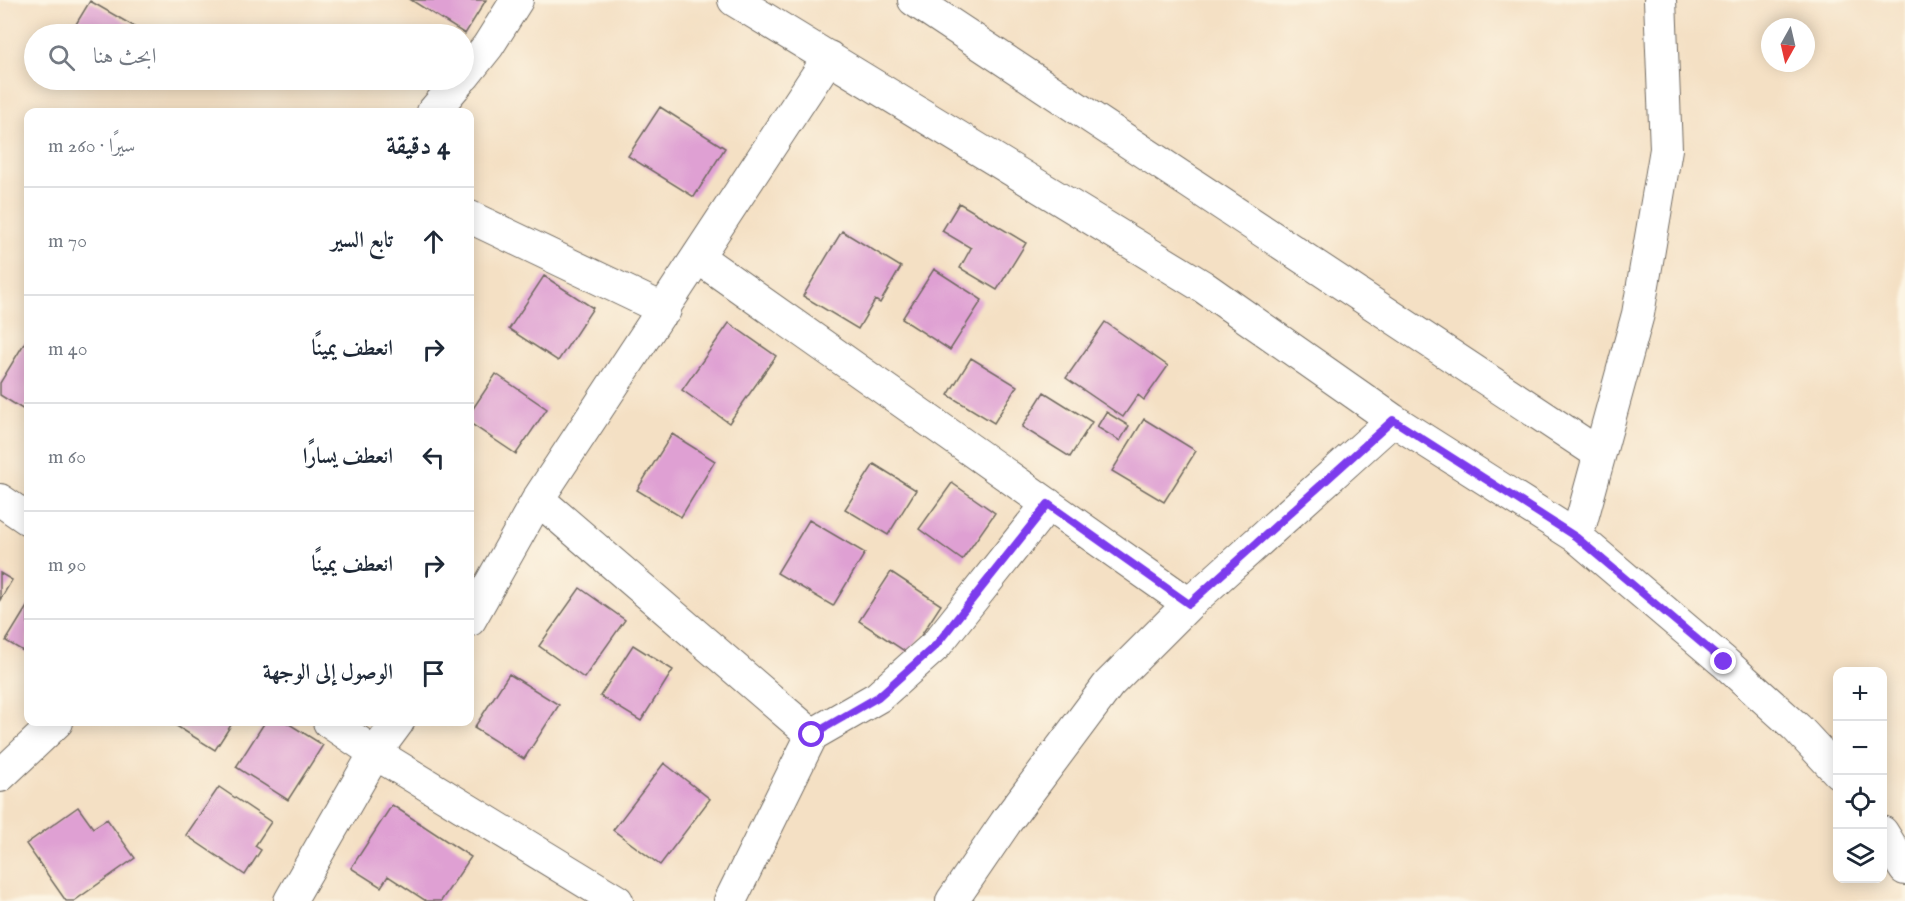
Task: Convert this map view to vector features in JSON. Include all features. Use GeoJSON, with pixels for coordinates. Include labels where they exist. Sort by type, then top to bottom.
{"type":"FeatureCollection","features":[{"type":"Feature","properties":{"kind":"street"},"geometry":{"type":"LineString","coordinates":[[474,64],[518,0]]}},
{"type":"Feature","properties":{"kind":"street"},"geometry":{"type":"LineString","coordinates":[[734,0],[1202,286],[1393,420],[1576,537],[1724,662],[1797,728],[1833,767]]}},
{"type":"Feature","properties":{"kind":"street"},"geometry":{"type":"LineString","coordinates":[[914,0],[1598,453]]}},
{"type":"Feature","properties":{"kind":"street"},"geometry":{"type":"LineString","coordinates":[[1576,537],[1638,314],[1666,149],[1660,0]]}},
{"type":"Feature","properties":{"kind":"street"},"geometry":{"type":"LineString","coordinates":[[474,613],[538,499],[665,310],[829,57]]}},
{"type":"Feature","properties":{"kind":"street"},"geometry":{"type":"LineString","coordinates":[[436,108],[452,90]]}},
{"type":"Feature","properties":{"kind":"street"},"geometry":{"type":"LineString","coordinates":[[474,219],[665,310]]}},
{"type":"Feature","properties":{"kind":"street"},"geometry":{"type":"LineString","coordinates":[[699,258],[1189,604]]}},
{"type":"Feature","properties":{"kind":"street"},"geometry":{"type":"LineString","coordinates":[[952,901],[1006,822],[1109,684],[1189,604],[1393,420]]}},
{"type":"Feature","properties":{"kind":"street"},"geometry":{"type":"LineString","coordinates":[[538,499],[812,735]]}},
{"type":"Feature","properties":{"kind":"street"},"geometry":{"type":"LineString","coordinates":[[0,501],[24,516]]}},
{"type":"Feature","properties":{"kind":"street"},"geometry":{"type":"LineString","coordinates":[[730,901],[812,735],[878,697],[936,645],[1048,504]]}},
{"type":"Feature","properties":{"kind":"street"},"geometry":{"type":"LineString","coordinates":[[0,776],[53,726]]}},
{"type":"Feature","properties":{"kind":"street"},"geometry":{"type":"LineString","coordinates":[[335,726],[611,900]]}},
{"type":"Feature","properties":{"kind":"street"},"geometry":{"type":"LineString","coordinates":[[290,901],[375,753],[395,726]]}},
{"type":"Feature","properties":{"kind":"street"},"geometry":{"type":"LineString","coordinates":[[1887,840],[1905,869]]}},
{"type":"Feature","properties":{"kind":"building"},"geometry":{"type":"Polygon","coordinates":[[[411,0],[486,0],[471,24],[449,24],[411,0]]]}},
{"type":"Feature","properties":{"kind":"building"},"geometry":{"type":"Polygon","coordinates":[[[90,1],[130,24],[76,24],[90,1]]]}},
{"type":"Feature","properties":{"kind":"building"},"geometry":{"type":"Polygon","coordinates":[[[660,107],[725,148],[694,197],[628,156],[660,107]]]}},
{"type":"Feature","properties":{"kind":"building"},"geometry":{"type":"Polygon","coordinates":[[[959,203],[1026,243],[997,290],[960,268],[971,248],[942,231],[959,203]]]}},
{"type":"Feature","properties":{"kind":"building"},"geometry":{"type":"Polygon","coordinates":[[[842,231],[901,267],[880,303],[875,300],[858,329],[803,296],[842,231]]]}},
{"type":"Feature","properties":{"kind":"building"},"geometry":{"type":"Polygon","coordinates":[[[934,269],[982,300],[950,350],[902,319],[934,269]]]}},
{"type":"Feature","properties":{"kind":"building"},"geometry":{"type":"Polygon","coordinates":[[[544,276],[593,308],[558,361],[509,329],[544,276]]]}},
{"type":"Feature","properties":{"kind":"building"},"geometry":{"type":"Polygon","coordinates":[[[1105,322],[1168,366],[1144,400],[1138,395],[1123,417],[1066,378],[1105,322]]]}},
{"type":"Feature","properties":{"kind":"building"},"geometry":{"type":"Polygon","coordinates":[[[729,323],[776,356],[729,423],[682,390],[729,323]]]}},
{"type":"Feature","properties":{"kind":"building"},"geometry":{"type":"Polygon","coordinates":[[[24,344],[24,410],[0,395],[0,383],[24,344]]]}},
{"type":"Feature","properties":{"kind":"building"},"geometry":{"type":"Polygon","coordinates":[[[971,358],[1017,386],[994,423],[948,395],[971,358]]]}},
{"type":"Feature","properties":{"kind":"building"},"geometry":{"type":"Polygon","coordinates":[[[496,374],[547,409],[516,454],[474,426],[474,407],[496,374]]]}},
{"type":"Feature","properties":{"kind":"building"},"geometry":{"type":"Polygon","coordinates":[[[1044,392],[1092,422],[1070,457],[1022,427],[1044,392]]]}},
{"type":"Feature","properties":{"kind":"building"},"geometry":{"type":"Polygon","coordinates":[[[1106,412],[1129,426],[1120,441],[1097,427],[1106,412]]]}},
{"type":"Feature","properties":{"kind":"building"},"geometry":{"type":"Polygon","coordinates":[[[1144,419],[1196,451],[1164,502],[1112,471],[1144,419]]]}},
{"type":"Feature","properties":{"kind":"building"},"geometry":{"type":"Polygon","coordinates":[[[672,434],[715,461],[681,517],[637,490],[672,434]]]}},
{"type":"Feature","properties":{"kind":"building"},"geometry":{"type":"Polygon","coordinates":[[[874,464],[916,490],[888,535],[845,509],[874,464]]]}},
{"type":"Feature","properties":{"kind":"building"},"geometry":{"type":"Polygon","coordinates":[[[952,483],[995,513],[962,560],[919,529],[952,483]]]}},
{"type":"Feature","properties":{"kind":"building"},"geometry":{"type":"Polygon","coordinates":[[[809,520],[865,553],[833,606],[777,573],[809,520]]]}},
{"type":"Feature","properties":{"kind":"building"},"geometry":{"type":"Polygon","coordinates":[[[891,572],[941,605],[909,654],[859,621],[891,572]]]}},
{"type":"Feature","properties":{"kind":"building"},"geometry":{"type":"Polygon","coordinates":[[[0,573],[12,580],[0,600],[0,573]]]}},
{"type":"Feature","properties":{"kind":"building"},"geometry":{"type":"Polygon","coordinates":[[[580,588],[625,620],[584,678],[539,646],[580,588]]]}},
{"type":"Feature","properties":{"kind":"building"},"geometry":{"type":"Polygon","coordinates":[[[24,612],[24,652],[6,641],[24,612]]]}},
{"type":"Feature","properties":{"kind":"building"},"geometry":{"type":"Polygon","coordinates":[[[633,645],[673,670],[641,721],[600,696],[633,645]]]}},
{"type":"Feature","properties":{"kind":"building"},"geometry":{"type":"Polygon","coordinates":[[[509,674],[559,705],[524,759],[474,728],[509,674]]]}},
{"type":"Feature","properties":{"kind":"building"},"geometry":{"type":"Polygon","coordinates":[[[176,726],[230,726],[215,750],[176,726]]]}},
{"type":"Feature","properties":{"kind":"building"},"geometry":{"type":"Polygon","coordinates":[[[262,726],[292,726],[323,745],[288,800],[236,767],[262,726]]]}},
{"type":"Feature","properties":{"kind":"building"},"geometry":{"type":"Polygon","coordinates":[[[664,763],[710,799],[660,865],[613,830],[664,763]]]}},
{"type":"Feature","properties":{"kind":"building"},"geometry":{"type":"Polygon","coordinates":[[[219,787],[271,822],[255,846],[261,850],[245,875],[186,835],[219,787]]]}},
{"type":"Feature","properties":{"kind":"building"},"geometry":{"type":"Polygon","coordinates":[[[392,805],[471,857],[441,901],[426,901],[388,876],[381,887],[351,868],[392,805]]]}},
{"type":"Feature","properties":{"kind":"building"},"geometry":{"type":"Polygon","coordinates":[[[78,807],[93,828],[107,819],[135,858],[74,901],[66,901],[26,844],[78,807]]]}},
{"type":"Feature","properties":{"kind":"route"},"geometry":{"type":"LineString","coordinates":[[812,735],[878,697],[936,645],[1048,504],[1189,604],[1393,420],[1576,537],[1724,662]]}}]}
